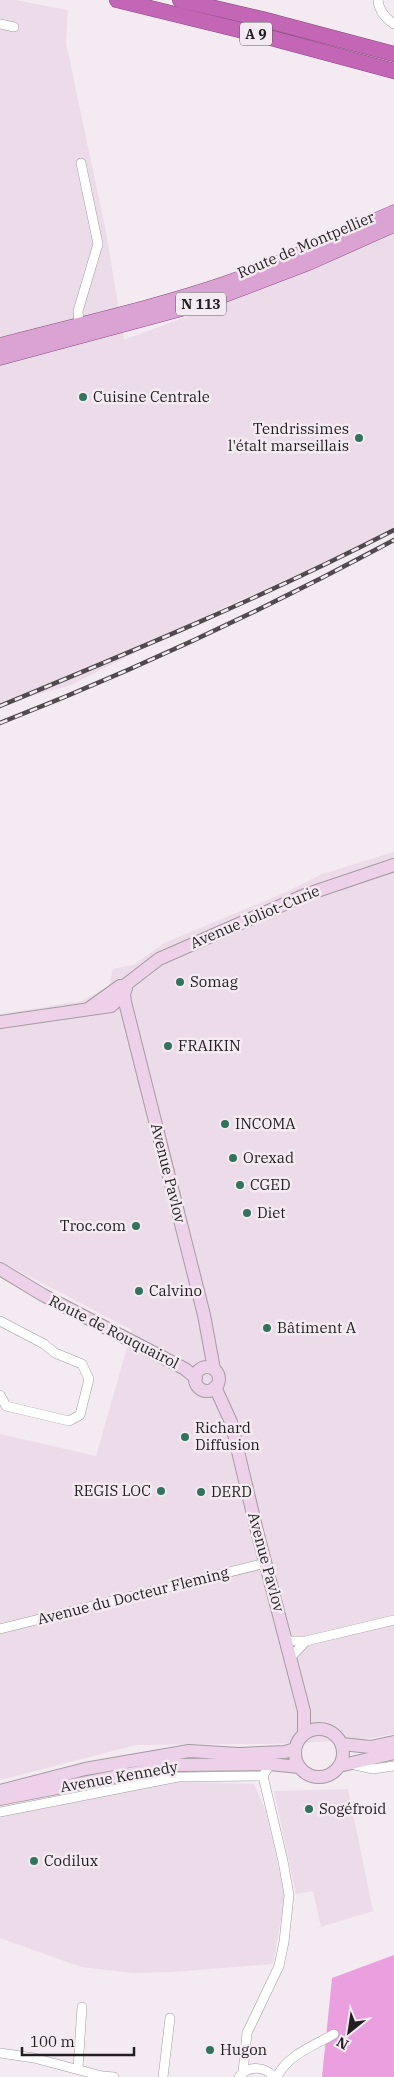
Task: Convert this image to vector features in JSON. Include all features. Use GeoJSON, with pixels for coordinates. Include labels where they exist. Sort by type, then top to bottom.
{"type":"FeatureCollection","features":[{"type":"Feature","properties":{"kind":"highway","name":"A 9"},"geometry":{"type":"LineString","coordinates":[[117,0],[260,35],[394,71]]}},
{"type":"Feature","properties":{"kind":"highway","name":"A 9"},"geometry":{"type":"LineString","coordinates":[[180,0],[262,19],[394,54]]}},
{"type":"Feature","properties":{"kind":"main road","name":"Route de Montpellier"},"geometry":{"type":"LineString","coordinates":[[0,345],[227,282],[310,249],[394,212]]}},
{"type":"Feature","properties":{"kind":"main road","name":"Route de Montpellier"},"geometry":{"type":"LineString","coordinates":[[0,358],[204,303],[309,263],[394,225]]}},
{"type":"Feature","properties":{"kind":"street"},"geometry":{"type":"LineString","coordinates":[[378,0],[381,11],[394,24]]}},
{"type":"Feature","properties":{"kind":"street"},"geometry":{"type":"LineString","coordinates":[[0,24],[14,27]]}},
{"type":"Feature","properties":{"kind":"street"},"geometry":{"type":"LineString","coordinates":[[79,324],[78,311],[98,244],[81,163]]}},
{"type":"Feature","properties":{"kind":"street"},"geometry":{"type":"LineString","coordinates":[[0,339],[41,329],[55,330]]}},
{"type":"Feature","properties":{"kind":"street","name":"Avenue Joliot-Curie"},"geometry":{"type":"LineString","coordinates":[[0,1022],[111,1006],[121,992],[159,959],[305,895],[394,865]]}},
{"type":"Feature","properties":{"kind":"street","name":"Avenue Pavlov"},"geometry":{"type":"LineString","coordinates":[[121,992],[212,1352],[198,1386],[212,1389],[228,1414],[304,1711],[304,1734]]}},
{"type":"Feature","properties":{"kind":"street","name":"Route de Rouquairol"},"geometry":{"type":"LineString","coordinates":[[0,1269],[44,1296]]}},
{"type":"Feature","properties":{"kind":"street","name":"Route de Rouquairol"},"geometry":{"type":"LineString","coordinates":[[0,1277],[44,1296],[185,1369],[205,1371]]}},
{"type":"Feature","properties":{"kind":"street"},"geometry":{"type":"LineString","coordinates":[[0,1321],[44,1344],[55,1353],[82,1364],[89,1379],[80,1415],[69,1422],[6,1406],[0,1395]]}},
{"type":"Feature","properties":{"kind":"street","name":"Avenue Pavlov"},"geometry":{"type":"LineString","coordinates":[[205,1371],[219,1377],[212,1389]]}},
{"type":"Feature","properties":{"kind":"street","name":"Avenue du Docteur Fleming"},"geometry":{"type":"LineString","coordinates":[[0,1629],[266,1563]]}},
{"type":"Feature","properties":{"kind":"street"},"geometry":{"type":"LineString","coordinates":[[287,1641],[306,1641],[394,1620]]}},
{"type":"Feature","properties":{"kind":"street"},"geometry":{"type":"LineString","coordinates":[[291,1657],[306,1641]]}},
{"type":"Feature","properties":{"kind":"street","name":"Avenue Pavlov"},"geometry":{"type":"LineString","coordinates":[[304,1711],[319,1728]]}},
{"type":"Feature","properties":{"kind":"street"},"geometry":{"type":"LineString","coordinates":[[345,1765],[342,1759],[342,1744],[333,1733],[319,1728],[304,1734],[296,1743],[294,1755],[299,1767],[312,1776],[320,1777],[334,1772],[345,1765],[394,1753]]}},
{"type":"Feature","properties":{"kind":"street"},"geometry":{"type":"LineString","coordinates":[[342,1744],[370,1747],[394,1742]]}},
{"type":"Feature","properties":{"kind":"street","name":"Avenue Kennedy"},"geometry":{"type":"LineString","coordinates":[[0,1791],[85,1769],[189,1752],[239,1754],[285,1752],[295,1749]]}},
{"type":"Feature","properties":{"kind":"street"},"geometry":{"type":"LineString","coordinates":[[241,2074],[246,2052],[247,2033],[279,1966],[284,1942],[289,1895],[264,1776],[270,1764]]}},
{"type":"Feature","properties":{"kind":"street","name":"Avenue Kennedy"},"geometry":{"type":"LineString","coordinates":[[0,1799],[176,1765],[270,1764],[299,1767]]}},
{"type":"Feature","properties":{"kind":"street"},"geometry":{"type":"LineString","coordinates":[[345,1765],[373,1769],[394,1766]]}},
{"type":"Feature","properties":{"kind":"street"},"geometry":{"type":"LineString","coordinates":[[0,1812],[178,1777],[264,1776]]}},
{"type":"Feature","properties":{"kind":"street"},"geometry":{"type":"LineString","coordinates":[[78,2068],[82,2007]]}},
{"type":"Feature","properties":{"kind":"street"},"geometry":{"type":"LineString","coordinates":[[164,2077],[170,2018]]}},
{"type":"Feature","properties":{"kind":"street"},"geometry":{"type":"LineString","coordinates":[[246,2052],[256,2068],[273,2075],[300,2053],[334,2034]]}},
{"type":"Feature","properties":{"kind":"street"},"geometry":{"type":"LineString","coordinates":[[0,2053],[34,2058],[78,2068],[102,2076],[114,2077]]}},
{"type":"Feature","properties":{"kind":"street"},"geometry":{"type":"LineString","coordinates":[[241,2074],[256,2068]]}},
{"type":"Feature","properties":{"kind":"shaded area"},"geometry":{"type":"Polygon","coordinates":[[[0,0],[15,0],[68,10],[66,43],[106,232],[124,340],[282,281],[394,234],[394,527],[331,560],[220,609],[71,685],[0,705],[0,0]]]}},
{"type":"Feature","properties":{"kind":"shaded area"},"geometry":{"type":"Polygon","coordinates":[[[394,852],[394,1734],[359,1740],[269,1744],[136,1745],[0,1780],[0,1434],[96,1456],[132,1330],[0,1261],[0,1014],[82,1001],[109,986],[113,969],[133,965],[166,942],[284,893],[322,874],[394,852]]]}},
{"type":"Feature","properties":{"kind":"shaded area"},"geometry":{"type":"Polygon","coordinates":[[[174,1782],[254,1784],[266,1812],[285,1896],[273,1964],[173,1972],[133,1973],[81,1967],[0,1938],[0,1816],[174,1782]]]}},
{"type":"Feature","properties":{"kind":"shaded area"},"geometry":{"type":"Polygon","coordinates":[[[348,1789],[373,1911],[321,1927],[313,1891],[296,1894],[274,1791],[348,1789]]]}},
{"type":"Feature","properties":{"kind":"shaded area"},"geometry":{"type":"Polygon","coordinates":[[[394,1955],[394,2077],[322,2077],[332,1978],[394,1955]]]}},
{"type":"Feature","properties":{"kind":"railway"},"geometry":{"type":"LineString","coordinates":[[0,706],[149,644],[248,600],[394,530]]}},
{"type":"Feature","properties":{"kind":"railway"},"geometry":{"type":"LineString","coordinates":[[0,723],[101,682],[200,638],[346,566],[394,540]]}},
{"type":"Feature","properties":{"kind":"place","name":"Cuisine Centrale"},"geometry":{"type":"Point","coordinates":[83,397]}},
{"type":"Feature","properties":{"kind":"place","name":"Tendrissimes l'étalt marseillais"},"geometry":{"type":"Point","coordinates":[359,438]}},
{"type":"Feature","properties":{"kind":"place","name":"Somag"},"geometry":{"type":"Point","coordinates":[180,982]}},
{"type":"Feature","properties":{"kind":"place","name":"FRAIKIN"},"geometry":{"type":"Point","coordinates":[168,1046]}},
{"type":"Feature","properties":{"kind":"place","name":"INCOMA"},"geometry":{"type":"Point","coordinates":[225,1124]}},
{"type":"Feature","properties":{"kind":"place","name":"Orexad"},"geometry":{"type":"Point","coordinates":[233,1158]}},
{"type":"Feature","properties":{"kind":"place","name":"CGED"},"geometry":{"type":"Point","coordinates":[240,1185]}},
{"type":"Feature","properties":{"kind":"place","name":"Diet"},"geometry":{"type":"Point","coordinates":[247,1213]}},
{"type":"Feature","properties":{"kind":"place","name":"Troc.com"},"geometry":{"type":"Point","coordinates":[136,1226]}},
{"type":"Feature","properties":{"kind":"place","name":"Calvino"},"geometry":{"type":"Point","coordinates":[139,1291]}},
{"type":"Feature","properties":{"kind":"place","name":"Bâtiment A"},"geometry":{"type":"Point","coordinates":[267,1328]}},
{"type":"Feature","properties":{"kind":"place","name":"Richard Diffusion"},"geometry":{"type":"Point","coordinates":[185,1437]}},
{"type":"Feature","properties":{"kind":"place","name":"REGIS LOC"},"geometry":{"type":"Point","coordinates":[161,1491]}},
{"type":"Feature","properties":{"kind":"place","name":"DERD"},"geometry":{"type":"Point","coordinates":[201,1492]}},
{"type":"Feature","properties":{"kind":"place","name":"Sogéfroid"},"geometry":{"type":"Point","coordinates":[309,1809]}},
{"type":"Feature","properties":{"kind":"place","name":"Codilux"},"geometry":{"type":"Point","coordinates":[34,1861]}},
{"type":"Feature","properties":{"kind":"place","name":"Hugon"},"geometry":{"type":"Point","coordinates":[210,2050]}}]}
